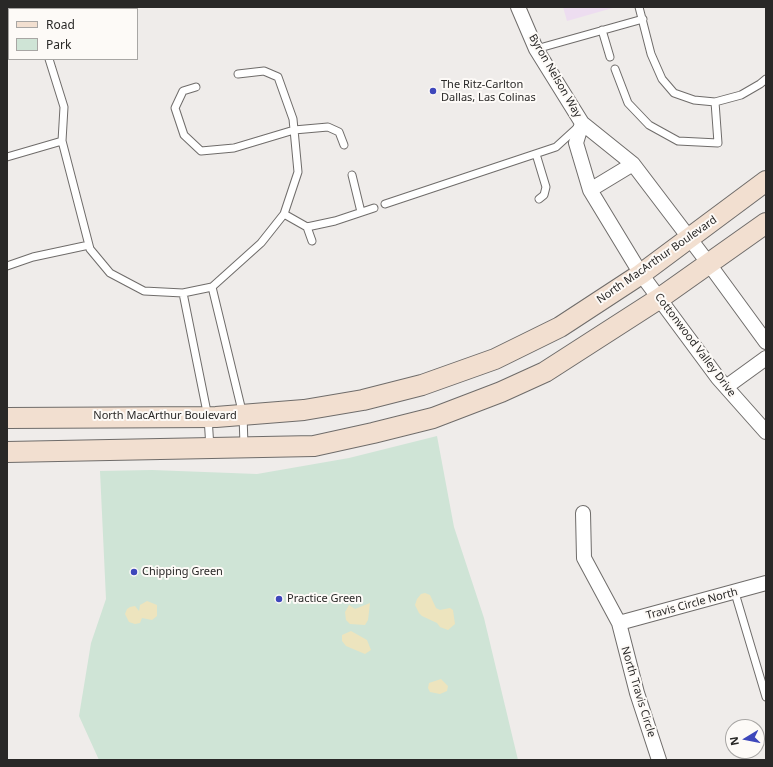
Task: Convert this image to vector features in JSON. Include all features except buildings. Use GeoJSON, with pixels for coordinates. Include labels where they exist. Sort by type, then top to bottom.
{"type":"FeatureCollection","features":[{"type":"Feature","properties":{"kind":"main road","name":"North MacArthur Boulevard"},"geometry":{"type":"LineString","coordinates":[[7,418],[208,417],[243,415],[304,410],[363,400],[422,385],[495,358],[560,327],[641,274],[766,181]]}},
{"type":"Feature","properties":{"kind":"main road"},"geometry":{"type":"LineString","coordinates":[[7,452],[314,446],[433,418],[501,392],[545,372],[660,298],[766,223]]}},
{"type":"Feature","properties":{"kind":"street","name":"Byron Nelson Way"},"geometry":{"type":"LineString","coordinates":[[518,7],[536,49],[582,123],[633,164],[710,264]]}},
{"type":"Feature","properties":{"kind":"street","name":"Byron Nelson Way"},"geometry":{"type":"LineString","coordinates":[[582,123],[576,142],[590,190],[641,274]]}},
{"type":"Feature","properties":{"kind":"street"},"geometry":{"type":"LineString","coordinates":[[590,190],[633,164]]}},
{"type":"Feature","properties":{"kind":"street"},"geometry":{"type":"LineString","coordinates":[[710,264],[766,342]]}},
{"type":"Feature","properties":{"kind":"street","name":"Cottonwood Valley Drive"},"geometry":{"type":"LineString","coordinates":[[641,274],[726,387],[766,432]]}},
{"type":"Feature","properties":{"kind":"street"},"geometry":{"type":"LineString","coordinates":[[726,387],[766,358]]}},
{"type":"Feature","properties":{"kind":"street","name":"North Travis Circle"},"geometry":{"type":"LineString","coordinates":[[583,513],[584,558],[619,623],[637,693],[660,760]]}},
{"type":"Feature","properties":{"kind":"street","name":"Travis Circle North"},"geometry":{"type":"LineString","coordinates":[[619,623],[766,584]]}},
{"type":"Feature","properties":{"kind":"lane"},"geometry":{"type":"LineString","coordinates":[[639,7],[651,54],[662,79],[674,93],[694,100],[715,102],[741,95],[766,79]]}},
{"type":"Feature","properties":{"kind":"lane"},"geometry":{"type":"LineString","coordinates":[[536,49],[643,19]]}},
{"type":"Feature","properties":{"kind":"lane"},"geometry":{"type":"LineString","coordinates":[[602,30],[610,57]]}},
{"type":"Feature","properties":{"kind":"lane"},"geometry":{"type":"LineString","coordinates":[[49,60],[64,108],[62,141],[90,249],[110,273],[144,291],[183,293],[212,287],[261,243],[284,214],[298,172],[293,119],[278,77],[264,71],[238,74]]}},
{"type":"Feature","properties":{"kind":"lane"},"geometry":{"type":"LineString","coordinates":[[615,69],[628,103],[649,125],[678,141],[718,143],[715,102]]}},
{"type":"Feature","properties":{"kind":"lane"},"geometry":{"type":"LineString","coordinates":[[196,87],[183,91],[175,108],[184,135],[201,151],[234,148],[294,130],[328,128],[339,132],[344,145]]}},
{"type":"Feature","properties":{"kind":"lane"},"geometry":{"type":"LineString","coordinates":[[385,204],[556,147],[582,123]]}},
{"type":"Feature","properties":{"kind":"lane"},"geometry":{"type":"LineString","coordinates":[[7,157],[62,141]]}},
{"type":"Feature","properties":{"kind":"lane"},"geometry":{"type":"LineString","coordinates":[[536,154],[546,187],[544,195],[539,199]]}},
{"type":"Feature","properties":{"kind":"lane"},"geometry":{"type":"LineString","coordinates":[[352,175],[361,212]]}},
{"type":"Feature","properties":{"kind":"lane"},"geometry":{"type":"LineString","coordinates":[[306,227],[374,208]]}},
{"type":"Feature","properties":{"kind":"lane"},"geometry":{"type":"LineString","coordinates":[[284,214],[306,227],[312,241]]}},
{"type":"Feature","properties":{"kind":"lane"},"geometry":{"type":"LineString","coordinates":[[7,266],[33,257],[89,245]]}},
{"type":"Feature","properties":{"kind":"lane"},"geometry":{"type":"LineString","coordinates":[[212,287],[243,415],[244,448]]}},
{"type":"Feature","properties":{"kind":"lane"},"geometry":{"type":"LineString","coordinates":[[183,293],[208,417],[210,448]]}},
{"type":"Feature","properties":{"kind":"lane"},"geometry":{"type":"LineString","coordinates":[[735,593],[766,697]]}},
{"type":"Feature","properties":{"kind":"shaded area"},"geometry":{"type":"Polygon","coordinates":[[[563,7],[616,7],[567,21],[563,7]]]}},
{"type":"Feature","properties":{"kind":"green space"},"geometry":{"type":"Polygon","coordinates":[[[437,436],[454,527],[484,618],[518,760],[99,760],[79,716],[91,643],[106,599],[100,471],[152,470],[257,474],[349,458],[437,436]]]}},
{"type":"Feature","properties":{"kind":"sand"},"geometry":{"type":"Polygon","coordinates":[[[425,593],[430,595],[436,608],[440,610],[450,608],[453,610],[455,624],[448,630],[440,627],[437,623],[419,613],[415,605],[421,594],[425,593]]]}},
{"type":"Feature","properties":{"kind":"sand"},"geometry":{"type":"Polygon","coordinates":[[[147,601],[157,605],[157,616],[152,620],[142,618],[140,623],[135,624],[129,622],[125,614],[127,609],[135,606],[139,611],[140,605],[147,601]]]}},
{"type":"Feature","properties":{"kind":"sand"},"geometry":{"type":"Polygon","coordinates":[[[370,603],[368,620],[365,625],[350,624],[346,620],[345,612],[349,605],[355,609],[370,603]]]}},
{"type":"Feature","properties":{"kind":"sand"},"geometry":{"type":"Polygon","coordinates":[[[351,631],[367,640],[371,650],[365,654],[346,646],[342,641],[342,635],[351,631]]]}},
{"type":"Feature","properties":{"kind":"sand"},"geometry":{"type":"Polygon","coordinates":[[[441,679],[448,686],[447,691],[440,694],[430,692],[428,688],[429,683],[441,679]]]}},
{"type":"Feature","properties":{"kind":"place","name":"The Ritz-Carlton Dallas, Las Colinas"},"geometry":{"type":"Point","coordinates":[433,91]}},
{"type":"Feature","properties":{"kind":"place","name":"Chipping Green"},"geometry":{"type":"Point","coordinates":[134,572]}},
{"type":"Feature","properties":{"kind":"place","name":"Practice Green"},"geometry":{"type":"Point","coordinates":[279,599]}}]}
